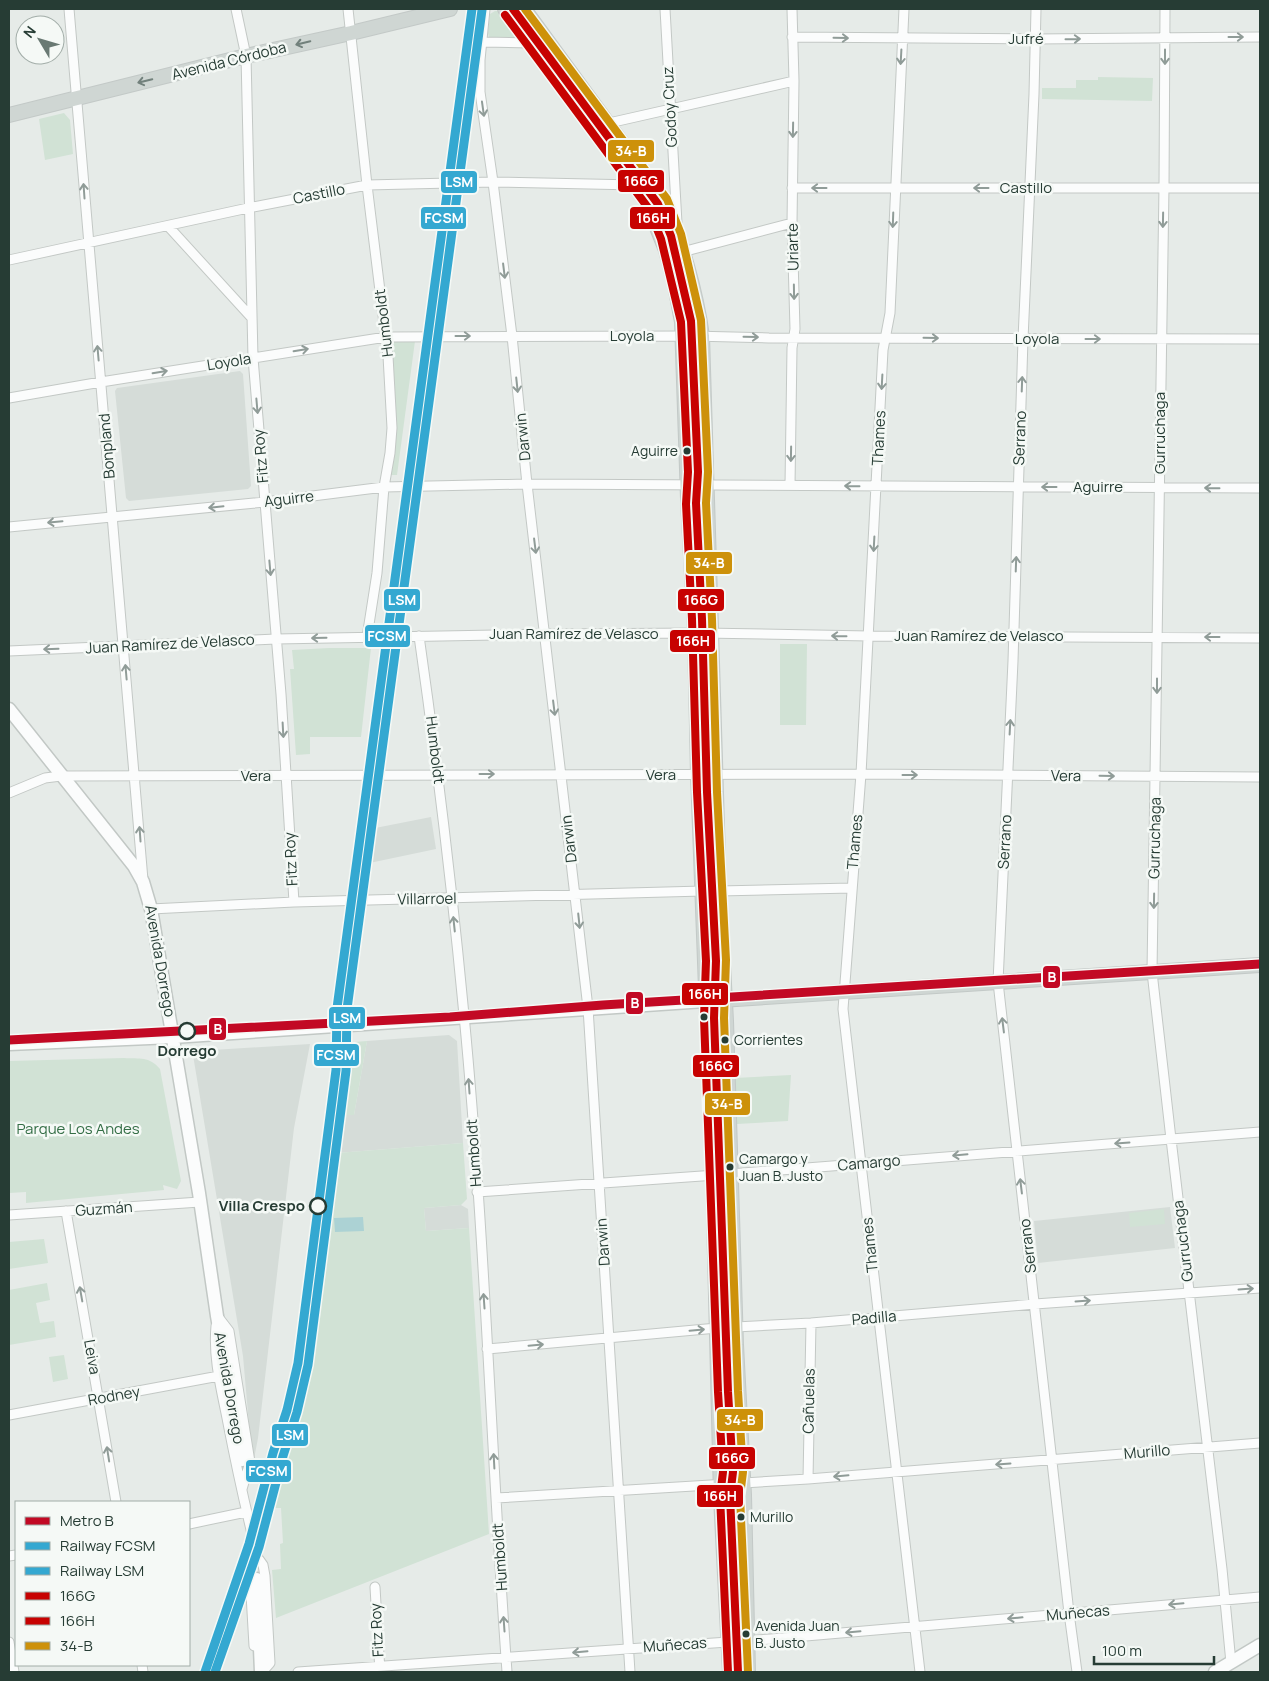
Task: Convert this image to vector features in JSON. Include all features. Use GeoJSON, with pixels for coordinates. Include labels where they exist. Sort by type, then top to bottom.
{"type":"FeatureCollection","features":[{"type":"Feature","properties":{"kind":"main road","name":"Avenida Córdoba"},"geometry":{"type":"LineString","coordinates":[[9,115],[246,56],[450,9]]}},
{"type":"Feature","properties":{"kind":"main road"},"geometry":{"type":"LineString","coordinates":[[505,9],[636,185],[651,212],[666,250],[678,301],[683,336],[695,633],[721,1485],[730,1672]]}},
{"type":"Feature","properties":{"kind":"main road"},"geometry":{"type":"LineString","coordinates":[[524,9],[663,199],[678,236],[702,336],[715,775],[725,1000],[735,1327],[743,1483],[748,1672]]}},
{"type":"Feature","properties":{"kind":"main road","name":"Avenida Dorrego"},"geometry":{"type":"LineString","coordinates":[[9,709],[134,866],[144,882],[151,909],[217,1316],[243,1462]]}},
{"type":"Feature","properties":{"kind":"main road"},"geometry":{"type":"LineString","coordinates":[[9,1044],[172,1037],[464,1016],[1260,965]]}},
{"type":"Feature","properties":{"kind":"main road","name":"Avenida Dorrego"},"geometry":{"type":"LineString","coordinates":[[257,1577],[261,1672]]}},
{"type":"Feature","properties":{"kind":"main road"},"geometry":{"type":"LineString","coordinates":[[1216,1672],[1260,1645]]}},
{"type":"Feature","properties":{"kind":"street","name":"Bonpland"},"geometry":{"type":"LineString","coordinates":[[69,9],[144,882]]}},
{"type":"Feature","properties":{"kind":"street","name":"Fitz Roy"},"geometry":{"type":"LineString","coordinates":[[236,9],[246,56],[248,208],[253,358],[276,639],[294,902]]}},
{"type":"Feature","properties":{"kind":"street","name":"Humboldt"},"geometry":{"type":"LineString","coordinates":[[348,9],[366,185],[390,375],[392,428],[368,637]]}},
{"type":"Feature","properties":{"kind":"street","name":"Darwin"},"geometry":{"type":"LineString","coordinates":[[485,9],[480,85],[512,336],[527,484],[588,1008],[630,1672]]}},
{"type":"Feature","properties":{"kind":"street","name":"Godoy Cruz"},"geometry":{"type":"LineString","coordinates":[[665,9],[678,236]]}},
{"type":"Feature","properties":{"kind":"street","name":"Uriarte"},"geometry":{"type":"LineString","coordinates":[[790,485],[793,338],[795,324],[792,222],[794,81],[792,9]]}},
{"type":"Feature","properties":{"kind":"street","name":"Thames"},"geometry":{"type":"LineString","coordinates":[[904,9],[894,188],[890,313],[883,350],[861,774],[843,1009],[920,1672]]}},
{"type":"Feature","properties":{"kind":"street","name":"Serrano"},"geometry":{"type":"LineString","coordinates":[[1036,9],[1014,636],[998,982],[1077,1672]]}},
{"type":"Feature","properties":{"kind":"street","name":"Gurruchaga"},"geometry":{"type":"LineString","coordinates":[[1165,9],[1152,972],[1231,1662]]}},
{"type":"Feature","properties":{"kind":"street","name":"Jufré"},"geometry":{"type":"LineString","coordinates":[[792,37],[1035,39],[1260,37]]}},
{"type":"Feature","properties":{"kind":"street"},"geometry":{"type":"LineString","coordinates":[[482,42],[531,43]]}},
{"type":"Feature","properties":{"kind":"street"},"geometry":{"type":"LineString","coordinates":[[609,123],[794,81]]}},
{"type":"Feature","properties":{"kind":"street","name":"Castillo"},"geometry":{"type":"LineString","coordinates":[[9,260],[248,208],[366,185],[493,182],[636,185]]}},
{"type":"Feature","properties":{"kind":"street","name":"Castillo"},"geometry":{"type":"LineString","coordinates":[[792,188],[1260,188]]}},
{"type":"Feature","properties":{"kind":"street"},"geometry":{"type":"LineString","coordinates":[[682,252],[792,222]]}},
{"type":"Feature","properties":{"kind":"street"},"geometry":{"type":"LineString","coordinates":[[168,226],[251,317]]}},
{"type":"Feature","properties":{"kind":"street","name":"Loyola"},"geometry":{"type":"LineString","coordinates":[[9,398],[386,337],[702,336],[793,338],[1260,339]]}},
{"type":"Feature","properties":{"kind":"street","name":"Aguirre"},"geometry":{"type":"LineString","coordinates":[[9,527],[265,502],[384,487],[527,484],[1260,488]]}},
{"type":"Feature","properties":{"kind":"street","name":"Juan Ramírez de Velasco"},"geometry":{"type":"LineString","coordinates":[[9,650],[276,639],[545,634],[711,633],[869,636],[1260,638]]}},
{"type":"Feature","properties":{"kind":"street","name":"Humboldt"},"geometry":{"type":"LineString","coordinates":[[420,636],[438,774],[464,1016],[507,1672]]}},
{"type":"Feature","properties":{"kind":"street","name":"Vera"},"geometry":{"type":"LineString","coordinates":[[9,794],[45,778],[61,776],[861,774],[1260,777]]}},
{"type":"Feature","properties":{"kind":"street"},"geometry":{"type":"LineString","coordinates":[[719,891],[852,888]]}},
{"type":"Feature","properties":{"kind":"street","name":"Villarroel"},"geometry":{"type":"LineString","coordinates":[[151,909],[294,902],[703,891]]}},
{"type":"Feature","properties":{"kind":"street","name":"Camargo"},"geometry":{"type":"LineString","coordinates":[[477,1192],[1260,1132]]}},
{"type":"Feature","properties":{"kind":"street","name":"Guzmán"},"geometry":{"type":"LineString","coordinates":[[9,1215],[200,1202]]}},
{"type":"Feature","properties":{"kind":"street","name":"Leiva"},"geometry":{"type":"LineString","coordinates":[[66,1211],[116,1501]]}},
{"type":"Feature","properties":{"kind":"street","name":"Padilla"},"geometry":{"type":"LineString","coordinates":[[487,1349],[717,1328],[811,1323],[1035,1304],[1260,1288]]}},
{"type":"Feature","properties":{"kind":"street","name":"Avenida Dorrego"},"geometry":{"type":"LineString","coordinates":[[217,1316],[214,1341],[219,1376],[243,1462],[242,1488],[246,1512],[258,1558],[263,1565],[257,1577]]}},
{"type":"Feature","properties":{"kind":"street","name":"Cañuelas"},"geometry":{"type":"LineString","coordinates":[[808,1479],[811,1323]]}},
{"type":"Feature","properties":{"kind":"street","name":"Rodney"},"geometry":{"type":"LineString","coordinates":[[9,1415],[219,1376]]}},
{"type":"Feature","properties":{"kind":"street","name":"Murillo"},"geometry":{"type":"LineString","coordinates":[[496,1498],[808,1479],[1260,1443]]}},
{"type":"Feature","properties":{"kind":"street","name":"Avenida Dorrego"},"geometry":{"type":"LineString","coordinates":[[242,1488],[243,1462]]}},
{"type":"Feature","properties":{"kind":"street"},"geometry":{"type":"LineString","coordinates":[[190,1524],[246,1512]]}},
{"type":"Feature","properties":{"kind":"street","name":"Avenida Dorrego"},"geometry":{"type":"LineString","coordinates":[[257,1577],[251,1567],[258,1558]]}},
{"type":"Feature","properties":{"kind":"street","name":"Fitz Roy"},"geometry":{"type":"LineString","coordinates":[[375,1587],[380,1670]]}},
{"type":"Feature","properties":{"kind":"street","name":"Muñecas"},"geometry":{"type":"LineString","coordinates":[[298,1672],[380,1670],[506,1658],[915,1627],[1260,1597]]}},
{"type":"Feature","properties":{"kind":"street"},"geometry":{"type":"LineString","coordinates":[[9,1642],[14,1672]]}},
{"type":"Feature","properties":{"kind":"shaded area"},"geometry":{"type":"Polygon","coordinates":[[[240,371],[243,374],[251,486],[248,489],[129,501],[126,498],[115,391],[117,388],[240,371]]]}},
{"type":"Feature","properties":{"kind":"shaded area"},"geometry":{"type":"Polygon","coordinates":[[[431,817],[436,849],[360,865],[365,830],[431,817]]]}},
{"type":"Feature","properties":{"kind":"shaded area"},"geometry":{"type":"Polygon","coordinates":[[[449,1035],[457,1041],[463,1143],[337,1153],[347,1115],[354,1115],[367,1041],[449,1035]]]}},
{"type":"Feature","properties":{"kind":"shaded area"},"geometry":{"type":"Polygon","coordinates":[[[310,1044],[294,1128],[258,1438],[254,1459],[252,1459],[243,1356],[193,1055],[197,1051],[310,1044]]]}},
{"type":"Feature","properties":{"kind":"shaded area"},"geometry":{"type":"Polygon","coordinates":[[[461,1205],[468,1209],[469,1228],[426,1231],[424,1208],[461,1205]]]}},
{"type":"Feature","properties":{"kind":"shaded area"},"geometry":{"type":"Polygon","coordinates":[[[1170,1207],[1175,1248],[1038,1263],[1034,1221],[1170,1207]]]}},
{"type":"Feature","properties":{"kind":"green space"},"geometry":{"type":"Polygon","coordinates":[[[499,11],[519,37],[518,40],[489,38],[490,14],[499,11]]]}},
{"type":"Feature","properties":{"kind":"green space"},"geometry":{"type":"Polygon","coordinates":[[[1098,77],[1153,78],[1152,101],[1042,99],[1042,88],[1076,88],[1076,80],[1098,80],[1098,77]]]}},
{"type":"Feature","properties":{"kind":"green space"},"geometry":{"type":"Polygon","coordinates":[[[64,113],[70,120],[73,154],[45,160],[39,119],[64,113]]]}},
{"type":"Feature","properties":{"kind":"green space"},"geometry":{"type":"Polygon","coordinates":[[[394,341],[415,341],[397,475],[391,475],[395,428],[390,344],[394,341]]]}},
{"type":"Feature","properties":{"kind":"green space"},"geometry":{"type":"Polygon","coordinates":[[[780,644],[807,644],[806,725],[780,725],[780,644]]]}},
{"type":"Feature","properties":{"kind":"green space"},"geometry":{"type":"Polygon","coordinates":[[[371,648],[361,737],[310,737],[310,754],[296,755],[290,669],[294,669],[292,650],[371,648]]]}},
{"type":"Feature","properties":{"kind":"green space"},"geometry":{"type":"Polygon","coordinates":[[[367,1041],[354,1115],[347,1115],[337,1153],[463,1143],[467,1199],[461,1205],[424,1208],[426,1231],[469,1228],[489,1534],[276,1618],[272,1570],[281,1569],[280,1544],[283,1543],[281,1508],[270,1508],[288,1457],[303,1391],[314,1365],[304,1365],[320,1260],[316,1259],[341,1078],[338,1077],[342,1043],[367,1041]]]}},
{"type":"Feature","properties":{"kind":"green space","name":"Parque Los Andes"},"geometry":{"type":"Polygon","coordinates":[[[124,1058],[148,1060],[160,1069],[181,1181],[177,1189],[163,1185],[164,1190],[26,1203],[26,1192],[9,1193],[9,1061],[124,1058]]]}},
{"type":"Feature","properties":{"kind":"green space"},"geometry":{"type":"Polygon","coordinates":[[[791,1075],[788,1121],[737,1124],[735,1078],[791,1075]]]}},
{"type":"Feature","properties":{"kind":"green space"},"geometry":{"type":"Polygon","coordinates":[[[1164,1209],[1165,1224],[1130,1227],[1129,1213],[1164,1209]]]}},
{"type":"Feature","properties":{"kind":"green space"},"geometry":{"type":"Polygon","coordinates":[[[44,1239],[48,1263],[9,1269],[9,1242],[44,1239]]]}},
{"type":"Feature","properties":{"kind":"green space"},"geometry":{"type":"Polygon","coordinates":[[[47,1283],[50,1300],[36,1303],[40,1323],[54,1321],[56,1337],[9,1345],[9,1290],[47,1283]]]}},
{"type":"Feature","properties":{"kind":"green space"},"geometry":{"type":"Polygon","coordinates":[[[64,1355],[68,1379],[53,1382],[49,1357],[64,1355]]]}},
{"type":"Feature","properties":{"kind":"water"},"geometry":{"type":"Polygon","coordinates":[[[363,1217],[364,1231],[335,1232],[334,1218],[363,1217]]]}},
{"type":"Feature","properties":{"kind":"metro line","name":"B"},"geometry":{"type":"LineString","coordinates":[[9,1040],[450,1017],[603,1005],[1260,964]]}},
{"type":"Feature","properties":{"kind":"rail line","name":"FCSM"},"geometry":{"type":"LineString","coordinates":[[205,1672],[249,1544],[273,1453],[287,1410],[298,1363],[336,1070],[337,1008],[472,9]]}},
{"type":"Feature","properties":{"kind":"rail line","name":"LSM"},"geometry":{"type":"LineString","coordinates":[[215,1672],[259,1547],[283,1456],[297,1412],[308,1365],[346,1071],[347,1009],[482,10]]}},
{"type":"Feature","properties":{"kind":"transit line","name":"166G"},"geometry":{"type":"LineString","coordinates":[[513,9],[658,204],[671,236],[691,321],[698,472],[696,503],[702,619],[707,792],[716,961],[714,1018],[728,1392],[733,1472],[730,1496],[738,1672]]}},
{"type":"Feature","properties":{"kind":"transit line","name":"34-B"},"geometry":{"type":"LineString","coordinates":[[525,9],[667,199],[681,234],[701,320],[708,472],[706,503],[712,619],[717,792],[726,960],[724,1018],[738,1391],[743,1472],[740,1496],[748,1672]]}},
{"type":"Feature","properties":{"kind":"transit line","name":"166H"},"geometry":{"type":"LineString","coordinates":[[505,15],[649,209],[661,239],[681,322],[688,472],[686,504],[692,619],[697,792],[706,961],[704,1018],[718,1392],[723,1472],[720,1496],[728,1672]]}},
{"type":"Feature","properties":{"kind":"place","name":"Aguirre"},"geometry":{"type":"Point","coordinates":[687,451]}},
{"type":"Feature","properties":{"kind":"place","name":"Dorrego"},"geometry":{"type":"Point","coordinates":[187,1031]}},
{"type":"Feature","properties":{"kind":"place","name":"Corrientes"},"geometry":{"type":"Point","coordinates":[725,1040]}},
{"type":"Feature","properties":{"kind":"place","name":"Camargo y Juan B. Justo"},"geometry":{"type":"Point","coordinates":[730,1167]}},
{"type":"Feature","properties":{"kind":"place","name":"Villa Crespo"},"geometry":{"type":"Point","coordinates":[318,1206]}},
{"type":"Feature","properties":{"kind":"place","name":"Murillo"},"geometry":{"type":"Point","coordinates":[741,1517]}},
{"type":"Feature","properties":{"kind":"place","name":"Avenida Juan B. Justo"},"geometry":{"type":"Point","coordinates":[746,1634]}}]}
